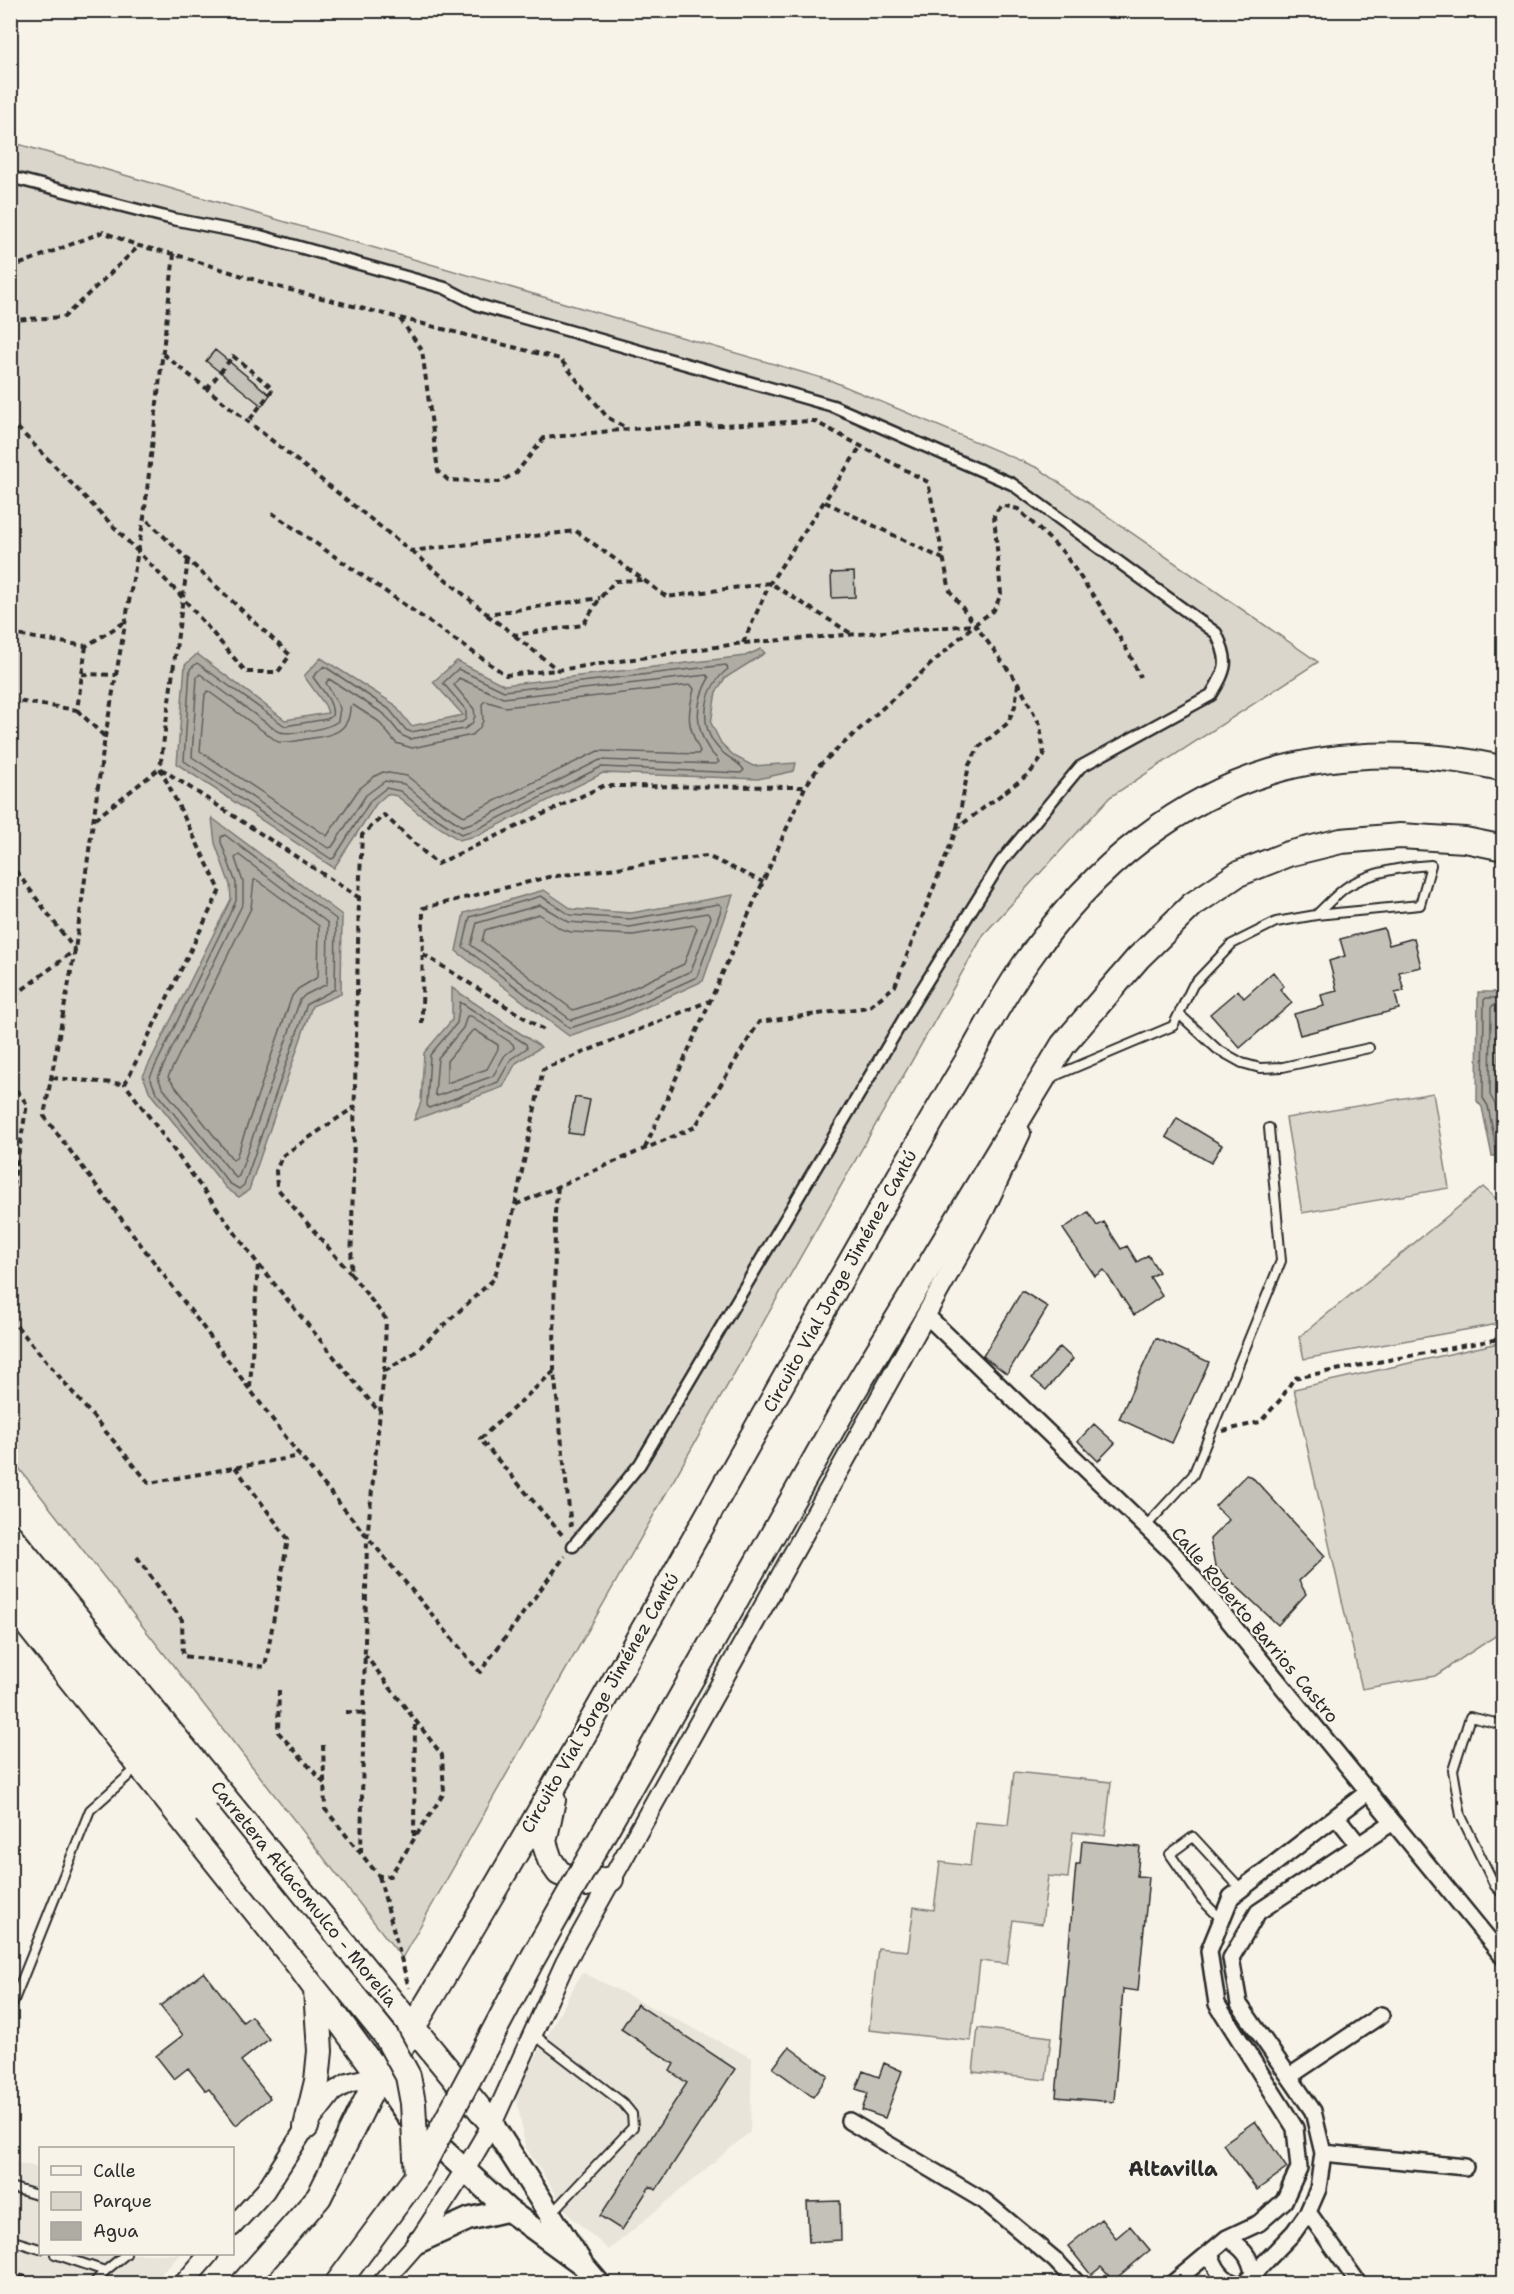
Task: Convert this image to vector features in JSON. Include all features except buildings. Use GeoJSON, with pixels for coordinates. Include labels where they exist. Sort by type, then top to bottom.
{"type":"FeatureCollection","features":[{"type":"Feature","properties":{"kind":"main road","name":"Circuito Vial Jorge Jiménez Cantú"},"geometry":{"type":"LineString","coordinates":[[243,2283],[319,2197],[378,2075],[400,2049],[559,1778],[932,1118],[1025,964],[1063,915],[1096,878],[1143,839],[1209,796],[1270,772],[1306,764],[1381,756],[1456,760],[1503,769]]}},
{"type":"Feature","properties":{"kind":"main road"},"geometry":{"type":"LineString","coordinates":[[337,2283],[417,2176],[533,1958],[852,1394],[1063,1045],[1138,958],[1192,904],[1246,870],[1288,854],[1368,837],[1433,837],[1465,840],[1503,848]]}},
{"type":"Feature","properties":{"kind":"main road","name":"Carretera Atlacomulco - Morelia"},"geometry":{"type":"LineString","coordinates":[[10,1536],[492,2124],[582,2264],[599,2283]]}},
{"type":"Feature","properties":{"kind":"main road"},"geometry":{"type":"LineString","coordinates":[[10,1567],[386,2036],[408,2076],[417,2176]]}},
{"type":"Feature","properties":{"kind":"main road","name":"Carretera Atlacomulco - Morelia"},"geometry":{"type":"LineString","coordinates":[[10,1603],[297,1963],[410,2119],[508,2210],[582,2264]]}},
{"type":"Feature","properties":{"kind":"main road"},"geometry":{"type":"LineString","coordinates":[[559,1778],[544,1842],[550,1860],[559,1873],[586,1884],[611,1879]]}},
{"type":"Feature","properties":{"kind":"main road"},"geometry":{"type":"LineString","coordinates":[[306,2127],[317,2081],[320,2051],[316,1990]]}},
{"type":"Feature","properties":{"kind":"main road"},"geometry":{"type":"LineString","coordinates":[[418,2242],[469,2219],[508,2210]]}},
{"type":"Feature","properties":{"kind":"street"},"geometry":{"type":"LineString","coordinates":[[10,177],[173,219],[271,239],[445,288],[477,305],[833,406],[1012,484],[1216,633],[1225,651],[1223,676],[1211,695],[1080,767],[1001,862],[909,1010],[640,1464],[573,1546]]}},
{"type":"Feature","properties":{"kind":"street"},"geometry":{"type":"LineString","coordinates":[[381,2283],[418,2242],[492,2124],[565,1963],[986,1208],[1063,1045]]}},
{"type":"Feature","properties":{"kind":"street","name":"Calle Roberto Barrios Castro"},"geometry":{"type":"LineString","coordinates":[[926,1315],[1175,1555],[1503,1958]]}},
{"type":"Feature","properties":{"kind":"street"},"geometry":{"type":"LineString","coordinates":[[1172,2283],[1227,2238],[1259,2223],[1284,2201],[1299,2168],[1295,2128],[1217,2004],[1209,1951],[1232,1897],[1369,1791]]}},
{"type":"Feature","properties":{"kind":"street"},"geometry":{"type":"LineString","coordinates":[[1336,1816],[1359,1845]]}},
{"type":"Feature","properties":{"kind":"street"},"geometry":{"type":"LineString","coordinates":[[1249,2278],[1294,2232],[1308,2212],[1318,2189],[1323,2153],[1313,2111],[1239,2004],[1231,1958],[1258,1911],[1393,1822]]}},
{"type":"Feature","properties":{"kind":"street"},"geometry":{"type":"LineString","coordinates":[[1290,2076],[1381,2015]]}},
{"type":"Feature","properties":{"kind":"street"},"geometry":{"type":"LineString","coordinates":[[234,2225],[265,2191],[306,2127],[333,2092],[348,2084],[378,2075]]}},
{"type":"Feature","properties":{"kind":"street"},"geometry":{"type":"LineString","coordinates":[[849,2121],[984,2201],[1055,2260],[1078,2283]]}},
{"type":"Feature","properties":{"kind":"street"},"geometry":{"type":"LineString","coordinates":[[1323,2153],[1465,2167]]}},
{"type":"Feature","properties":{"kind":"street"},"geometry":{"type":"LineString","coordinates":[[1308,2212],[1359,2283]]}},
{"type":"Feature","properties":{"kind":"street"},"geometry":{"type":"LineString","coordinates":[[1227,2238],[1246,2252],[1251,2262],[1249,2278]]}},
{"type":"Feature","properties":{"kind":"street"},"geometry":{"type":"LineString","coordinates":[[1210,2253],[1213,2264],[1221,2276],[1237,2283]]}},
{"type":"Feature","properties":{"kind":"street"},"geometry":{"type":"LineString","coordinates":[[183,2283],[207,2255]]}},
{"type":"Feature","properties":{"kind":"lane"},"geometry":{"type":"LineString","coordinates":[[1046,1080],[1173,1026],[1192,985],[1232,944],[1276,922],[1316,915],[1419,905],[1431,865],[1402,867],[1376,873],[1347,887],[1316,915]]}},
{"type":"Feature","properties":{"kind":"lane"},"geometry":{"type":"LineString","coordinates":[[1179,1014],[1217,1049],[1242,1063],[1260,1068],[1283,1067],[1369,1048]]}},
{"type":"Feature","properties":{"kind":"lane"},"geometry":{"type":"LineString","coordinates":[[1145,1527],[1193,1475],[1281,1261],[1269,1128]]}},
{"type":"Feature","properties":{"kind":"lane"},"geometry":{"type":"LineString","coordinates":[[1503,1725],[1470,1717],[1453,1770],[1461,1816],[1495,1886],[1503,1895]]}},
{"type":"Feature","properties":{"kind":"lane"},"geometry":{"type":"LineString","coordinates":[[10,2010],[90,1810],[140,1765]]}},
{"type":"Feature","properties":{"kind":"lane"},"geometry":{"type":"LineString","coordinates":[[1222,1920],[1202,1900],[1170,1854],[1193,1837],[1241,1889]]}},
{"type":"Feature","properties":{"kind":"lane"},"geometry":{"type":"LineString","coordinates":[[533,2034],[623,2103],[632,2114],[633,2127],[550,2215]]}},
{"type":"Feature","properties":{"kind":"lane"},"geometry":{"type":"LineString","coordinates":[[10,2187],[39,2196]]}},
{"type":"Feature","properties":{"kind":"lane"},"geometry":{"type":"LineString","coordinates":[[10,2240],[39,2249]]}},
{"type":"Feature","properties":{"kind":"lane"},"geometry":{"type":"LineString","coordinates":[[61,2255],[105,2271]]}},
{"type":"Feature","properties":{"kind":"lane"},"geometry":{"type":"LineString","coordinates":[[93,2283],[124,2255]]}},
{"type":"Feature","properties":{"kind":"path"},"geometry":{"type":"LineString","coordinates":[[10,268],[103,232],[139,246],[174,254],[271,285],[560,360],[607,417],[629,429]]}},
{"type":"Feature","properties":{"kind":"path"},"geometry":{"type":"LineString","coordinates":[[10,320],[64,317],[139,246]]}},
{"type":"Feature","properties":{"kind":"path"},"geometry":{"type":"LineString","coordinates":[[174,254],[144,517],[105,737],[75,950],[44,1116],[300,1456],[480,1672],[573,1546],[554,1371],[555,1212],[558,1187]]}},
{"type":"Feature","properties":{"kind":"path"},"geometry":{"type":"LineString","coordinates":[[400,319],[422,350],[438,471],[448,480],[499,482],[516,473],[544,438],[629,429],[814,421],[928,482],[950,591],[1018,683],[1040,725],[1044,754],[1030,773],[957,828]]}},
{"type":"Feature","properties":{"kind":"path"},"geometry":{"type":"LineString","coordinates":[[163,354],[558,670]]}},
{"type":"Feature","properties":{"kind":"path"},"geometry":{"type":"LineString","coordinates":[[207,389],[232,356],[260,378],[273,389],[248,422]]}},
{"type":"Feature","properties":{"kind":"path"},"geometry":{"type":"LineString","coordinates":[[243,372],[246,368]]}},
{"type":"Feature","properties":{"kind":"path"},"geometry":{"type":"LineString","coordinates":[[256,383],[260,378]]}},
{"type":"Feature","properties":{"kind":"path"},"geometry":{"type":"LineString","coordinates":[[10,420],[138,550],[246,672],[278,672],[290,655],[144,517]]}},
{"type":"Feature","properties":{"kind":"path"},"geometry":{"type":"LineString","coordinates":[[743,643],[770,583],[861,446]]}},
{"type":"Feature","properties":{"kind":"path"},"geometry":{"type":"LineString","coordinates":[[825,502],[943,559]]}},
{"type":"Feature","properties":{"kind":"path"},"geometry":{"type":"LineString","coordinates":[[645,1148],[805,787],[820,765],[974,625],[994,610],[1000,594],[994,515],[1001,505],[1018,509],[1063,552],[1105,614],[1130,655],[1140,677]]}},
{"type":"Feature","properties":{"kind":"path"},"geometry":{"type":"LineString","coordinates":[[272,513],[506,675],[558,670],[743,643],[974,625]]}},
{"type":"Feature","properties":{"kind":"path"},"geometry":{"type":"LineString","coordinates":[[411,551],[576,531],[667,597],[770,583],[852,634]]}},
{"type":"Feature","properties":{"kind":"path"},"geometry":{"type":"LineString","coordinates":[[125,1084],[220,890],[160,768],[188,560]]}},
{"type":"Feature","properties":{"kind":"path"},"geometry":{"type":"LineString","coordinates":[[515,635],[583,625],[600,598],[615,581],[643,580]]}},
{"type":"Feature","properties":{"kind":"path"},"geometry":{"type":"LineString","coordinates":[[487,615],[600,598]]}},
{"type":"Feature","properties":{"kind":"path"},"geometry":{"type":"LineString","coordinates":[[10,634],[86,646],[126,621]]}},
{"type":"Feature","properties":{"kind":"path"},"geometry":{"type":"LineString","coordinates":[[77,710],[86,646]]}},
{"type":"Feature","properties":{"kind":"path"},"geometry":{"type":"LineString","coordinates":[[82,674],[116,675]]}},
{"type":"Feature","properties":{"kind":"path"},"geometry":{"type":"LineString","coordinates":[[515,1205],[695,1127],[759,1022],[869,1006],[895,986],[957,828],[969,765],[979,747],[1008,723],[1015,706],[1018,683]]}},
{"type":"Feature","properties":{"kind":"path"},"geometry":{"type":"LineString","coordinates":[[10,700],[77,710],[105,737]]}},
{"type":"Feature","properties":{"kind":"path"},"geometry":{"type":"LineString","coordinates":[[94,820],[160,768]]}},
{"type":"Feature","properties":{"kind":"path"},"geometry":{"type":"LineString","coordinates":[[160,768],[359,897]]}},
{"type":"Feature","properties":{"kind":"path"},"geometry":{"type":"LineString","coordinates":[[351,1274],[362,835],[384,815],[437,864],[603,786],[805,787]]}},
{"type":"Feature","properties":{"kind":"path"},"geometry":{"type":"LineString","coordinates":[[422,1024],[423,908],[549,877],[707,856],[763,882]]}},
{"type":"Feature","properties":{"kind":"path"},"geometry":{"type":"LineString","coordinates":[[10,863],[75,950]]}},
{"type":"Feature","properties":{"kind":"path"},"geometry":{"type":"LineString","coordinates":[[10,999],[75,950]]}},
{"type":"Feature","properties":{"kind":"path"},"geometry":{"type":"LineString","coordinates":[[423,953],[547,1032]]}},
{"type":"Feature","properties":{"kind":"path"},"geometry":{"type":"LineString","coordinates":[[384,1372],[414,1353],[494,1279],[515,1205],[543,1069],[709,1001]]}},
{"type":"Feature","properties":{"kind":"path"},"geometry":{"type":"LineString","coordinates":[[52,1078],[125,1084],[258,1264],[380,1414]]}},
{"type":"Feature","properties":{"kind":"path"},"geometry":{"type":"LineString","coordinates":[[10,1082],[27,1104],[10,1203]]}},
{"type":"Feature","properties":{"kind":"path"},"geometry":{"type":"LineString","coordinates":[[356,1106],[282,1156],[276,1171],[277,1188],[351,1274],[386,1319],[384,1372],[367,1539],[361,1853]]}},
{"type":"Feature","properties":{"kind":"path"},"geometry":{"type":"LineString","coordinates":[[250,1388],[258,1264]]}},
{"type":"Feature","properties":{"kind":"path"},"geometry":{"type":"LineString","coordinates":[[10,1318],[149,1482],[300,1456]]}},
{"type":"Feature","properties":{"kind":"path"},"geometry":{"type":"LineString","coordinates":[[1209,1435],[1260,1422],[1281,1399],[1293,1377],[1503,1338]]}},
{"type":"Feature","properties":{"kind":"path"},"geometry":{"type":"LineString","coordinates":[[554,1371],[480,1440],[573,1546]]}},
{"type":"Feature","properties":{"kind":"path"},"geometry":{"type":"LineString","coordinates":[[137,1557],[182,1620],[183,1656],[266,1667],[288,1539],[236,1467]]}},
{"type":"Feature","properties":{"kind":"path"},"geometry":{"type":"LineString","coordinates":[[364,1654],[442,1755],[444,1793],[390,1876],[379,1876]]}},
{"type":"Feature","properties":{"kind":"path"},"geometry":{"type":"LineString","coordinates":[[279,1690],[278,1732],[325,1784]]}},
{"type":"Feature","properties":{"kind":"path"},"geometry":{"type":"LineString","coordinates":[[346,1712],[364,1713]]}},
{"type":"Feature","properties":{"kind":"path"},"geometry":{"type":"LineString","coordinates":[[414,1838],[415,1720]]}},
{"type":"Feature","properties":{"kind":"path"},"geometry":{"type":"LineString","coordinates":[[323,1745],[325,1809],[379,1876],[408,1985],[413,2027]]}},
{"type":"Feature","properties":{"kind":"path"},"geometry":{"type":"LineString","coordinates":[[10,2273],[54,2283]]}},
{"type":"Feature","properties":{"kind":"shaded area"},"geometry":{"type":"Polygon","coordinates":[[[582,1972],[752,2058],[750,2132],[609,2250],[570,2216],[525,2146],[516,2093],[582,1972]]]}},
{"type":"Feature","properties":{"kind":"shaded area"},"geometry":{"type":"Polygon","coordinates":[[[10,2161],[39,2168],[39,2255],[180,2255],[152,2283],[11,2283],[10,2161]]]}},
{"type":"Feature","properties":{"kind":"green space"},"geometry":{"type":"Polygon","coordinates":[[[11,142],[832,381],[1038,468],[1318,662],[1110,797],[984,934],[402,1958],[11,1458],[11,142]]]}},
{"type":"Feature","properties":{"kind":"green space"},"geometry":{"type":"Polygon","coordinates":[[[1433,1093],[1449,1188],[1302,1213],[1286,1118],[1433,1093]]]}},
{"type":"Feature","properties":{"kind":"green space"},"geometry":{"type":"Polygon","coordinates":[[[1483,1187],[1503,1205],[1503,1323],[1304,1359],[1299,1337],[1483,1187]]]}},
{"type":"Feature","properties":{"kind":"green space"},"geometry":{"type":"Polygon","coordinates":[[[1503,1342],[1503,1628],[1494,1637],[1435,1676],[1362,1689],[1294,1389],[1503,1342]]]}},
{"type":"Feature","properties":{"kind":"green space"},"geometry":{"type":"Polygon","coordinates":[[[1014,1772],[1111,1782],[1105,1836],[1073,1832],[1068,1878],[1048,1876],[1042,1924],[1013,1920],[1007,1964],[980,1961],[971,2041],[869,2030],[878,1948],[908,1951],[914,1907],[934,1910],[940,1862],[970,1866],[975,1822],[1008,1825],[1014,1772]]]}},
{"type":"Feature","properties":{"kind":"green space"},"geometry":{"type":"Polygon","coordinates":[[[978,2028],[1051,2037],[1046,2080],[973,2072],[978,2028]]]}},
{"type":"Feature","properties":{"kind":"water"},"geometry":{"type":"Polygon","coordinates":[[[761,649],[765,653],[725,678],[716,692],[711,723],[721,743],[734,756],[753,766],[796,763],[794,771],[758,779],[603,773],[479,835],[459,840],[419,814],[397,796],[387,794],[376,804],[334,868],[177,764],[185,665],[197,654],[285,720],[328,713],[325,705],[304,676],[321,658],[394,704],[411,726],[463,715],[433,682],[457,661],[504,685],[745,656],[761,649]]]}},
{"type":"Feature","properties":{"kind":"water"},"geometry":{"type":"Polygon","coordinates":[[[212,818],[342,915],[341,994],[312,1006],[249,1190],[239,1197],[226,1188],[150,1093],[143,1076],[231,899],[230,885],[215,843],[212,818]]]}},
{"type":"Feature","properties":{"kind":"water"},"geometry":{"type":"Polygon","coordinates":[[[544,890],[572,909],[631,913],[733,895],[703,981],[624,1017],[569,1036],[456,951],[464,913],[544,890]]]}},
{"type":"Feature","properties":{"kind":"water"},"geometry":{"type":"Polygon","coordinates":[[[452,988],[541,1047],[516,1063],[503,1087],[414,1120],[421,1102],[424,1053],[452,1020],[452,988]]]}},
{"type":"Feature","properties":{"kind":"water"},"geometry":{"type":"Polygon","coordinates":[[[1478,992],[1503,992],[1503,1156],[1492,1156],[1482,1107],[1477,1101],[1478,992]]]}},
{"type":"Feature","properties":{"kind":"district","name":"Altavilla"},"geometry":{"type":"Point","coordinates":[1173,2169]}}]}
